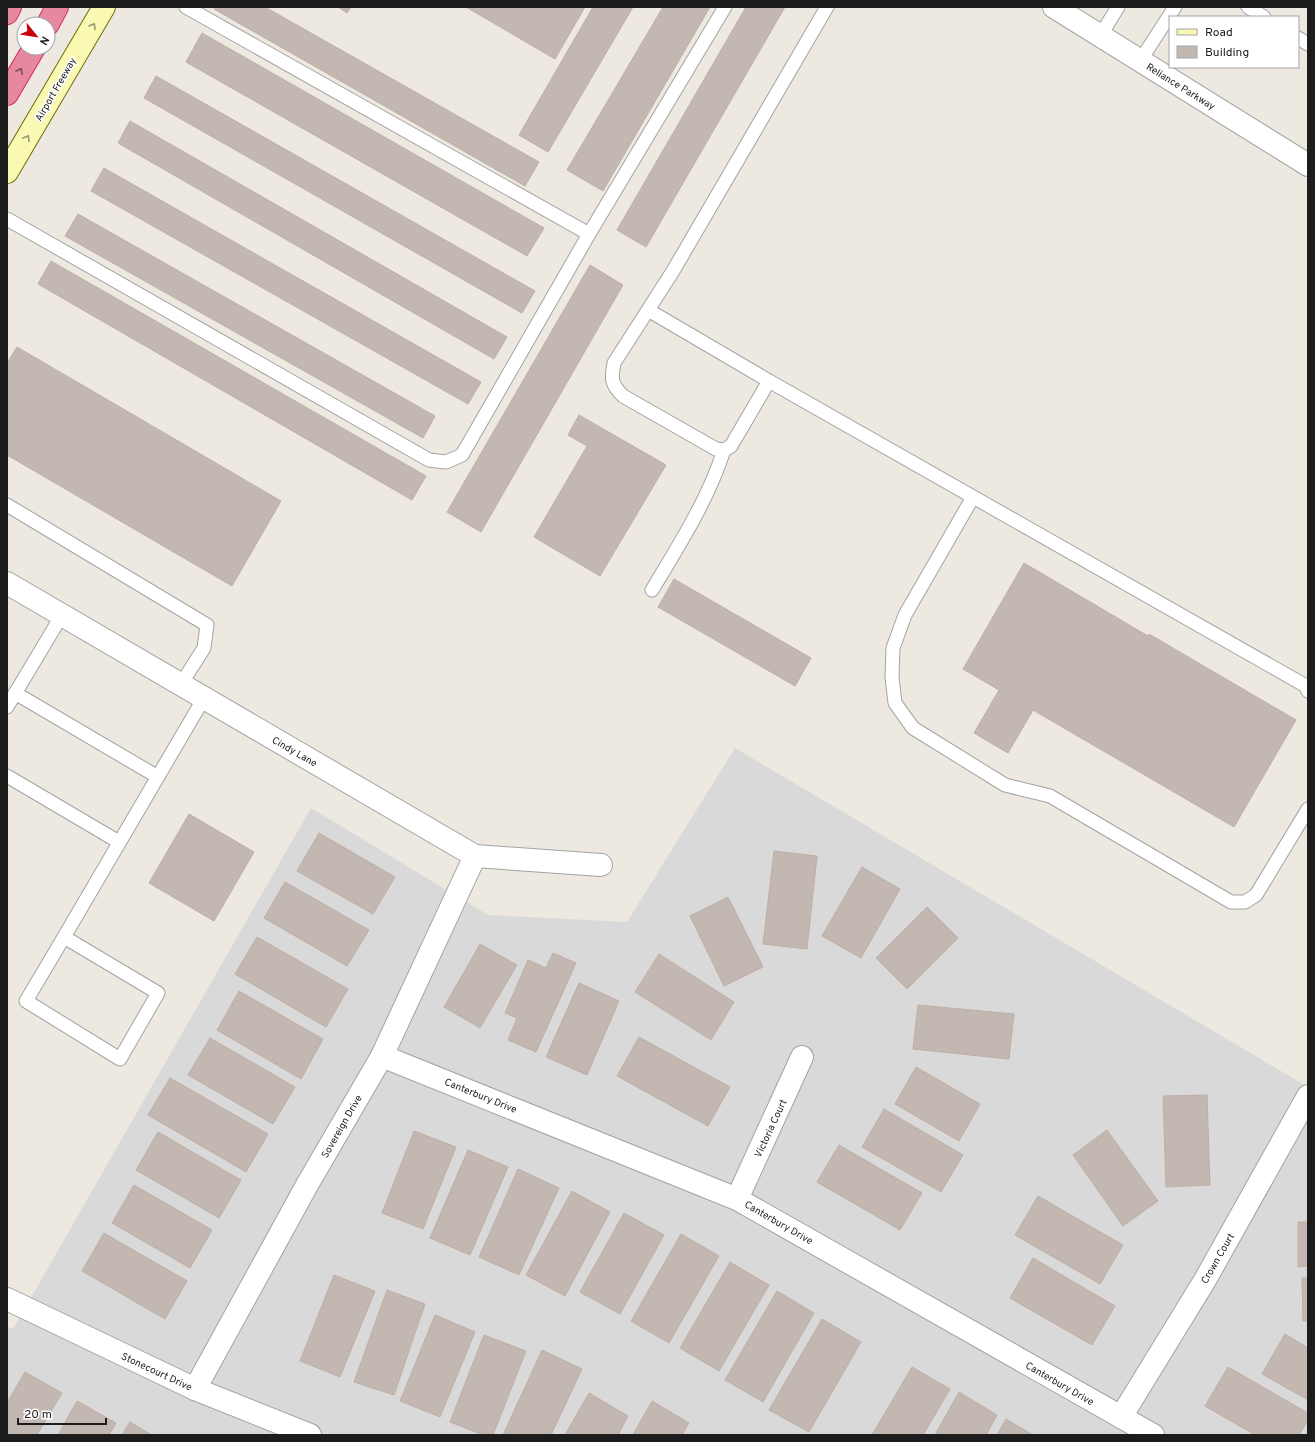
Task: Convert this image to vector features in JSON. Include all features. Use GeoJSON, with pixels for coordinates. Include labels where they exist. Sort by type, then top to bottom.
{"type":"FeatureCollection","features":[{"type":"Feature","properties":{"kind":"highway"},"geometry":{"type":"LineString","coordinates":[[7,13],[10,7]]}},
{"type":"Feature","properties":{"kind":"highway"},"geometry":{"type":"LineString","coordinates":[[52,16],[57,7]]}},
{"type":"Feature","properties":{"kind":"highway"},"geometry":{"type":"LineString","coordinates":[[7,94],[29,56]]}},
{"type":"Feature","properties":{"kind":"main road","name":"Airport Freeway"},"geometry":{"type":"LineString","coordinates":[[7,172],[104,7]]}},
{"type":"Feature","properties":{"kind":"street","name":"Reliance Parkway"},"geometry":{"type":"LineString","coordinates":[[1054,7],[1308,165]]}},
{"type":"Feature","properties":{"kind":"street","name":"Cindy Lane"},"geometry":{"type":"LineString","coordinates":[[7,583],[475,856],[601,865]]}},
{"type":"Feature","properties":{"kind":"street","name":"Sovereign Drive"},"geometry":{"type":"LineString","coordinates":[[195,1389],[307,1185],[382,1056],[475,856]]}},
{"type":"Feature","properties":{"kind":"street","name":"Canterbury Drive"},"geometry":{"type":"LineString","coordinates":[[382,1056],[737,1199],[1153,1435]]}},
{"type":"Feature","properties":{"kind":"street","name":"Victoria Court"},"geometry":{"type":"LineString","coordinates":[[737,1199],[802,1057]]}},
{"type":"Feature","properties":{"kind":"street","name":"Crown Court"},"geometry":{"type":"LineString","coordinates":[[1121,1417],[1205,1280],[1308,1096]]}},
{"type":"Feature","properties":{"kind":"street","name":"Stonecourt Drive"},"geometry":{"type":"LineString","coordinates":[[8,1301],[195,1389],[310,1435]]}},
{"type":"Feature","properties":{"kind":"lane"},"geometry":{"type":"LineString","coordinates":[[186,7],[589,234]]}},
{"type":"Feature","properties":{"kind":"lane"},"geometry":{"type":"LineString","coordinates":[[7,219],[429,460],[446,462],[462,455],[589,234],[725,7]]}},
{"type":"Feature","properties":{"kind":"lane"},"geometry":{"type":"LineString","coordinates":[[769,381],[731,446],[724,450],[716,449],[623,396],[614,387],[611,376],[614,363],[673,271],[827,7]]}},
{"type":"Feature","properties":{"kind":"lane"},"geometry":{"type":"LineString","coordinates":[[1100,36],[1118,7]]}},
{"type":"Feature","properties":{"kind":"lane"},"geometry":{"type":"LineString","coordinates":[[1169,16],[1175,7]]}},
{"type":"Feature","properties":{"kind":"lane"},"geometry":{"type":"LineString","coordinates":[[1248,7],[1262,16]]}},
{"type":"Feature","properties":{"kind":"lane"},"geometry":{"type":"LineString","coordinates":[[1140,61],[1169,16]]}},
{"type":"Feature","properties":{"kind":"lane"},"geometry":{"type":"LineString","coordinates":[[1299,39],[1308,44]]}},
{"type":"Feature","properties":{"kind":"lane"},"geometry":{"type":"LineString","coordinates":[[648,310],[769,381],[1306,686],[1308,691]]}},
{"type":"Feature","properties":{"kind":"lane"},"geometry":{"type":"LineString","coordinates":[[652,590],[683,538],[717,472],[724,450]]}},
{"type":"Feature","properties":{"kind":"lane"},"geometry":{"type":"LineString","coordinates":[[973,497],[905,615],[893,648],[892,677],[896,703],[913,728],[1005,785],[1050,796],[1231,902],[1245,902],[1256,895],[1308,809]]}},
{"type":"Feature","properties":{"kind":"lane"},"geometry":{"type":"LineString","coordinates":[[7,505],[207,625],[204,648],[181,684]]}},
{"type":"Feature","properties":{"kind":"lane"},"geometry":{"type":"LineString","coordinates":[[7,707],[62,615]]}},
{"type":"Feature","properties":{"kind":"lane"},"geometry":{"type":"LineString","coordinates":[[15,693],[158,777]]}},
{"type":"Feature","properties":{"kind":"lane"},"geometry":{"type":"LineString","coordinates":[[64,936],[158,993],[120,1059],[26,1001],[64,936],[119,842],[158,777],[204,698]]}},
{"type":"Feature","properties":{"kind":"lane"},"geometry":{"type":"LineString","coordinates":[[7,776],[119,842]]}},
{"type":"Feature","properties":{"kind":"shaded area"},"geometry":{"type":"Polygon","coordinates":[[[735,748],[1308,1087],[1308,1435],[7,1435],[7,1326],[13,1329],[311,808],[488,915],[627,922],[735,748]]]}},
{"type":"Feature","properties":{"kind":"building"},"geometry":{"type":"Polygon","coordinates":[[[215,7],[265,7],[539,162],[525,186],[214,9],[215,7]]]}},
{"type":"Feature","properties":{"kind":"building"},"geometry":{"type":"Polygon","coordinates":[[[338,7],[351,7],[347,13],[338,7]]]}},
{"type":"Feature","properties":{"kind":"building"},"geometry":{"type":"Polygon","coordinates":[[[466,7],[585,7],[555,59],[466,7]]]}},
{"type":"Feature","properties":{"kind":"building"},"geometry":{"type":"Polygon","coordinates":[[[593,7],[633,7],[548,152],[519,135],[593,7]]]}},
{"type":"Feature","properties":{"kind":"building"},"geometry":{"type":"Polygon","coordinates":[[[663,7],[710,7],[603,191],[567,170],[663,7]]]}},
{"type":"Feature","properties":{"kind":"building"},"geometry":{"type":"Polygon","coordinates":[[[746,7],[785,7],[646,247],[617,230],[746,7]]]}},
{"type":"Feature","properties":{"kind":"building"},"geometry":{"type":"Polygon","coordinates":[[[202,33],[544,228],[527,256],[186,62],[202,33]]]}},
{"type":"Feature","properties":{"kind":"building"},"geometry":{"type":"Polygon","coordinates":[[[156,76],[535,291],[522,313],[144,98],[156,76]]]}},
{"type":"Feature","properties":{"kind":"building"},"geometry":{"type":"Polygon","coordinates":[[[130,121],[507,337],[494,359],[118,143],[130,121]]]}},
{"type":"Feature","properties":{"kind":"building"},"geometry":{"type":"Polygon","coordinates":[[[104,168],[481,382],[468,404],[91,191],[104,168]]]}},
{"type":"Feature","properties":{"kind":"building"},"geometry":{"type":"Polygon","coordinates":[[[78,214],[435,416],[423,438],[65,236],[78,214]]]}},
{"type":"Feature","properties":{"kind":"building"},"geometry":{"type":"Polygon","coordinates":[[[51,261],[426,476],[412,500],[38,284],[51,261]]]}},
{"type":"Feature","properties":{"kind":"building"},"geometry":{"type":"Polygon","coordinates":[[[590,265],[623,285],[481,532],[447,512],[590,265]]]}},
{"type":"Feature","properties":{"kind":"building"},"geometry":{"type":"Polygon","coordinates":[[[17,347],[281,501],[232,586],[7,455],[7,363],[17,347]]]}},
{"type":"Feature","properties":{"kind":"building"},"geometry":{"type":"Polygon","coordinates":[[[579,415],[666,465],[600,576],[534,537],[587,446],[568,435],[579,415]]]}},
{"type":"Feature","properties":{"kind":"building"},"geometry":{"type":"Polygon","coordinates":[[[1024,563],[1148,636],[1149,634],[1296,720],[1234,827],[1033,710],[1008,753],[974,733],[999,690],[963,669],[1024,563]]]}},
{"type":"Feature","properties":{"kind":"building"},"geometry":{"type":"Polygon","coordinates":[[[674,579],[811,658],[795,686],[658,607],[674,579]]]}},
{"type":"Feature","properties":{"kind":"building"},"geometry":{"type":"Polygon","coordinates":[[[189,814],[254,852],[214,921],[149,883],[189,814]]]}},
{"type":"Feature","properties":{"kind":"building"},"geometry":{"type":"Polygon","coordinates":[[[319,833],[395,877],[373,914],[297,871],[319,833]]]}},
{"type":"Feature","properties":{"kind":"building"},"geometry":{"type":"Polygon","coordinates":[[[774,851],[817,856],[807,949],[763,944],[774,851]]]}},
{"type":"Feature","properties":{"kind":"building"},"geometry":{"type":"Polygon","coordinates":[[[862,867],[900,889],[861,958],[822,936],[862,867]]]}},
{"type":"Feature","properties":{"kind":"building"},"geometry":{"type":"Polygon","coordinates":[[[285,882],[369,930],[347,966],[264,918],[285,882]]]}},
{"type":"Feature","properties":{"kind":"building"},"geometry":{"type":"Polygon","coordinates":[[[728,897],[763,967],[724,986],[690,916],[728,897]]]}},
{"type":"Feature","properties":{"kind":"building"},"geometry":{"type":"Polygon","coordinates":[[[927,907],[958,938],[907,989],[876,958],[927,907]]]}},
{"type":"Feature","properties":{"kind":"building"},"geometry":{"type":"Polygon","coordinates":[[[257,937],[348,989],[326,1027],[235,974],[257,937]]]}},
{"type":"Feature","properties":{"kind":"building"},"geometry":{"type":"Polygon","coordinates":[[[480,944],[517,965],[480,1028],[444,1007],[480,944]]]}},
{"type":"Feature","properties":{"kind":"building"},"geometry":{"type":"Polygon","coordinates":[[[553,953],[576,963],[536,1052],[508,1040],[517,1018],[505,1013],[528,960],[546,968],[553,953]]]}},
{"type":"Feature","properties":{"kind":"building"},"geometry":{"type":"Polygon","coordinates":[[[659,954],[734,1002],[711,1040],[635,992],[659,954]]]}},
{"type":"Feature","properties":{"kind":"building"},"geometry":{"type":"Polygon","coordinates":[[[579,983],[619,1001],[587,1075],[546,1057],[579,983]]]}},
{"type":"Feature","properties":{"kind":"building"},"geometry":{"type":"Polygon","coordinates":[[[239,991],[323,1039],[301,1079],[217,1030],[239,991]]]}},
{"type":"Feature","properties":{"kind":"building"},"geometry":{"type":"Polygon","coordinates":[[[918,1005],[1014,1014],[1009,1059],[913,1049],[918,1005]]]}},
{"type":"Feature","properties":{"kind":"building"},"geometry":{"type":"Polygon","coordinates":[[[639,1037],[730,1087],[708,1126],[617,1076],[639,1037]]]}},
{"type":"Feature","properties":{"kind":"building"},"geometry":{"type":"Polygon","coordinates":[[[210,1038],[295,1087],[273,1124],[188,1075],[210,1038]]]}},
{"type":"Feature","properties":{"kind":"building"},"geometry":{"type":"Polygon","coordinates":[[[916,1067],[980,1104],[959,1141],[895,1104],[916,1067]]]}},
{"type":"Feature","properties":{"kind":"building"},"geometry":{"type":"Polygon","coordinates":[[[170,1078],[268,1134],[246,1172],[148,1115],[170,1078]]]}},
{"type":"Feature","properties":{"kind":"building"},"geometry":{"type":"Polygon","coordinates":[[[1207,1095],[1210,1185],[1166,1187],[1163,1096],[1207,1095]]]}},
{"type":"Feature","properties":{"kind":"building"},"geometry":{"type":"Polygon","coordinates":[[[884,1109],[963,1155],[941,1192],[862,1147],[884,1109]]]}},
{"type":"Feature","properties":{"kind":"building"},"geometry":{"type":"Polygon","coordinates":[[[1107,1130],[1158,1201],[1123,1226],[1073,1155],[1107,1130]]]}},
{"type":"Feature","properties":{"kind":"building"},"geometry":{"type":"Polygon","coordinates":[[[414,1131],[456,1147],[423,1229],[382,1213],[414,1131]]]}},
{"type":"Feature","properties":{"kind":"building"},"geometry":{"type":"Polygon","coordinates":[[[158,1132],[241,1180],[219,1218],[136,1170],[158,1132]]]}},
{"type":"Feature","properties":{"kind":"building"},"geometry":{"type":"Polygon","coordinates":[[[839,1145],[922,1193],[900,1230],[817,1182],[839,1145]]]}},
{"type":"Feature","properties":{"kind":"building"},"geometry":{"type":"Polygon","coordinates":[[[468,1150],[508,1167],[470,1255],[430,1238],[468,1150]]]}},
{"type":"Feature","properties":{"kind":"building"},"geometry":{"type":"Polygon","coordinates":[[[518,1169],[559,1188],[519,1275],[479,1257],[518,1169]]]}},
{"type":"Feature","properties":{"kind":"building"},"geometry":{"type":"Polygon","coordinates":[[[134,1185],[212,1230],[190,1268],[112,1223],[134,1185]]]}},
{"type":"Feature","properties":{"kind":"building"},"geometry":{"type":"Polygon","coordinates":[[[572,1191],[610,1212],[565,1296],[526,1275],[572,1191]]]}},
{"type":"Feature","properties":{"kind":"building"},"geometry":{"type":"Polygon","coordinates":[[[1038,1196],[1123,1245],[1100,1284],[1015,1235],[1038,1196]]]}},
{"type":"Feature","properties":{"kind":"building"},"geometry":{"type":"Polygon","coordinates":[[[624,1213],[664,1235],[620,1314],[580,1292],[624,1213]]]}},
{"type":"Feature","properties":{"kind":"building"},"geometry":{"type":"Polygon","coordinates":[[[1298,1222],[1308,1222],[1308,1266],[1298,1267],[1298,1222]]]}},
{"type":"Feature","properties":{"kind":"building"},"geometry":{"type":"Polygon","coordinates":[[[104,1233],[187,1281],[165,1319],[82,1271],[104,1233]]]}},
{"type":"Feature","properties":{"kind":"building"},"geometry":{"type":"Polygon","coordinates":[[[681,1234],[719,1256],[669,1343],[631,1321],[681,1234]]]}},
{"type":"Feature","properties":{"kind":"building"},"geometry":{"type":"Polygon","coordinates":[[[1033,1258],[1115,1306],[1092,1345],[1010,1298],[1033,1258]]]}},
{"type":"Feature","properties":{"kind":"building"},"geometry":{"type":"Polygon","coordinates":[[[730,1262],[769,1285],[719,1371],[680,1348],[730,1262]]]}},
{"type":"Feature","properties":{"kind":"building"},"geometry":{"type":"Polygon","coordinates":[[[334,1275],[375,1291],[340,1377],[300,1361],[334,1275]]]}},
{"type":"Feature","properties":{"kind":"building"},"geometry":{"type":"Polygon","coordinates":[[[1302,1278],[1308,1278],[1308,1321],[1303,1321],[1302,1278]]]}},
{"type":"Feature","properties":{"kind":"building"},"geometry":{"type":"Polygon","coordinates":[[[387,1290],[425,1304],[394,1395],[354,1382],[387,1290]]]}},
{"type":"Feature","properties":{"kind":"building"},"geometry":{"type":"Polygon","coordinates":[[[777,1291],[814,1313],[763,1402],[725,1380],[777,1291]]]}},
{"type":"Feature","properties":{"kind":"building"},"geometry":{"type":"Polygon","coordinates":[[[435,1315],[475,1332],[440,1417],[400,1401],[435,1315]]]}},
{"type":"Feature","properties":{"kind":"building"},"geometry":{"type":"Polygon","coordinates":[[[822,1319],[861,1342],[809,1432],[769,1410],[822,1319]]]}},
{"type":"Feature","properties":{"kind":"building"},"geometry":{"type":"Polygon","coordinates":[[[1285,1334],[1308,1348],[1308,1400],[1262,1374],[1285,1334]]]}},
{"type":"Feature","properties":{"kind":"building"},"geometry":{"type":"Polygon","coordinates":[[[484,1335],[526,1351],[493,1435],[483,1435],[450,1422],[484,1335]]]}},
{"type":"Feature","properties":{"kind":"building"},"geometry":{"type":"Polygon","coordinates":[[[542,1350],[582,1369],[551,1435],[503,1435],[542,1350]]]}},
{"type":"Feature","properties":{"kind":"building"},"geometry":{"type":"Polygon","coordinates":[[[912,1367],[950,1389],[923,1435],[872,1435],[912,1367]]]}},
{"type":"Feature","properties":{"kind":"building"},"geometry":{"type":"Polygon","coordinates":[[[1228,1367],[1308,1413],[1308,1420],[1299,1435],[1255,1435],[1205,1406],[1228,1367]]]}},
{"type":"Feature","properties":{"kind":"building"},"geometry":{"type":"Polygon","coordinates":[[[25,1372],[62,1393],[37,1435],[7,1435],[7,1403],[25,1372]]]}},
{"type":"Feature","properties":{"kind":"building"},"geometry":{"type":"Polygon","coordinates":[[[959,1392],[997,1415],[986,1435],[935,1435],[959,1392]]]}},
{"type":"Feature","properties":{"kind":"building"},"geometry":{"type":"Polygon","coordinates":[[[589,1393],[628,1416],[618,1435],[565,1435],[589,1393]]]}},
{"type":"Feature","properties":{"kind":"building"},"geometry":{"type":"Polygon","coordinates":[[[77,1401],[116,1423],[109,1435],[58,1435],[77,1401]]]}},
{"type":"Feature","properties":{"kind":"building"},"geometry":{"type":"Polygon","coordinates":[[[652,1401],[689,1423],[682,1435],[633,1435],[652,1401]]]}},
{"type":"Feature","properties":{"kind":"building"},"geometry":{"type":"Polygon","coordinates":[[[1006,1419],[1033,1435],[997,1435],[1006,1419]]]}},
{"type":"Feature","properties":{"kind":"building"},"geometry":{"type":"Polygon","coordinates":[[[130,1422],[152,1435],[122,1435],[130,1422]]]}}]}
